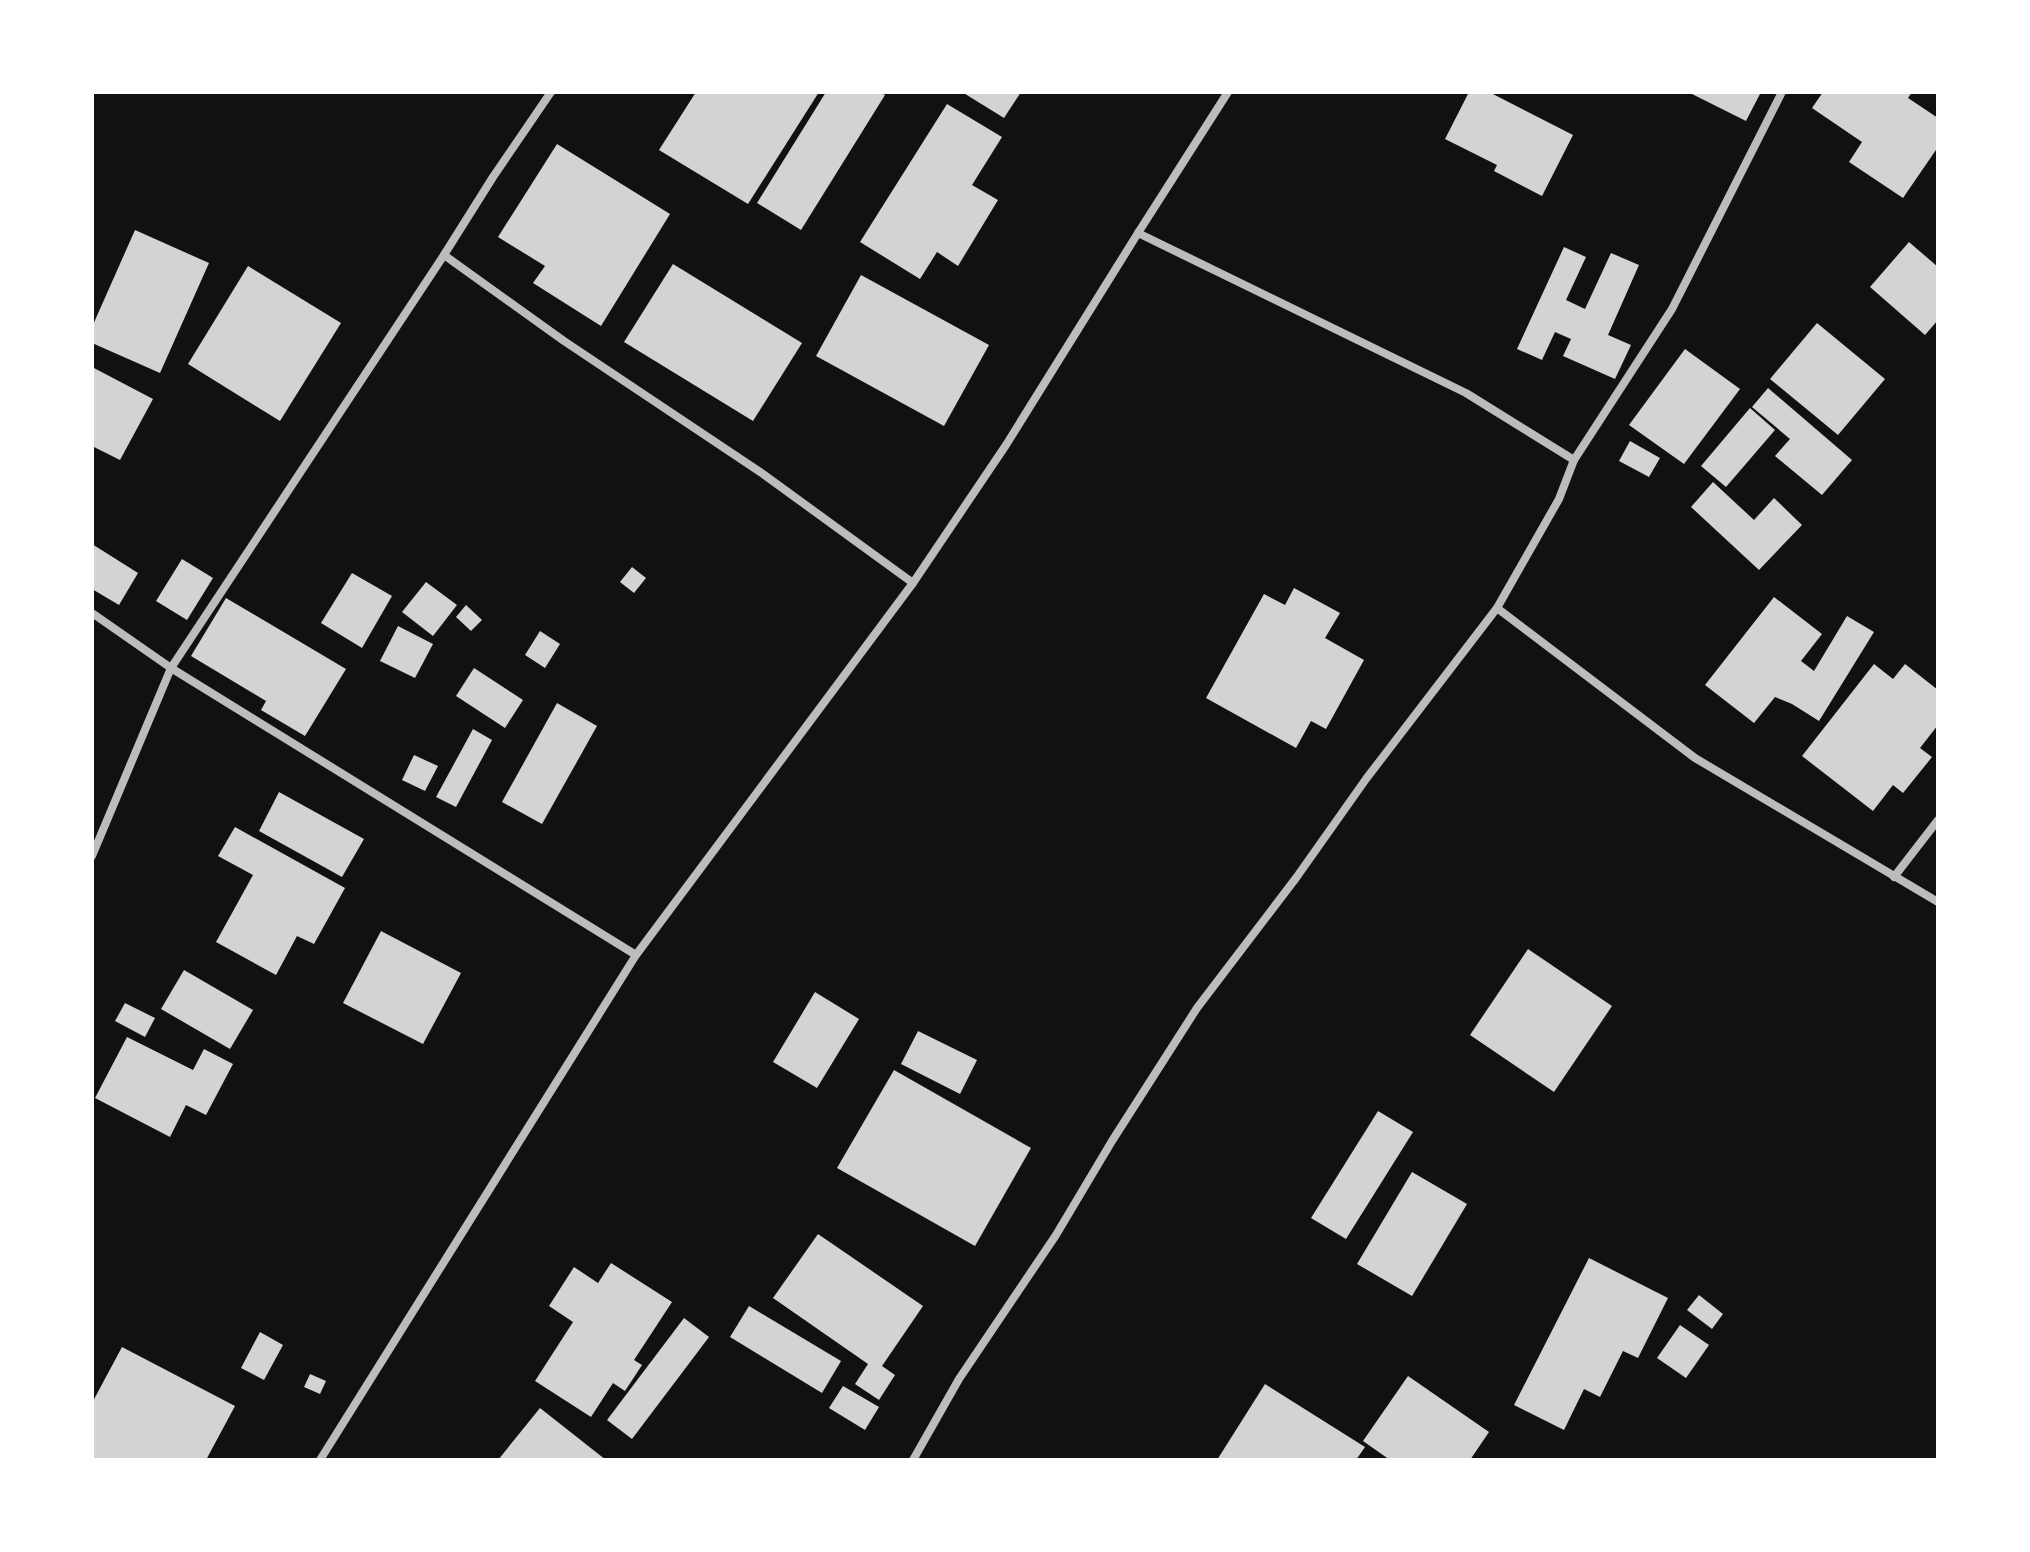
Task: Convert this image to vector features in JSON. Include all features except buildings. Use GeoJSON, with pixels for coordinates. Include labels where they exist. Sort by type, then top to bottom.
{"type":"FeatureCollection","features":[{"type":"Feature","properties":{"kind":"street"},"geometry":{"type":"LineString","coordinates":[[92,856],[171,668],[551,92]]}},
{"type":"Feature","properties":{"kind":"street"},"geometry":{"type":"LineString","coordinates":[[320,1460],[636,955],[913,583],[1006,445],[1228,92]]}},
{"type":"Feature","properties":{"kind":"street"},"geometry":{"type":"LineString","coordinates":[[913,1460],[959,1379],[1056,1235],[1197,1008],[1497,608],[1559,499],[1574,460],[1672,309],[1782,92]]}},
{"type":"Feature","properties":{"kind":"street"},"geometry":{"type":"LineString","coordinates":[[1138,233],[1466,393],[1574,460]]}},
{"type":"Feature","properties":{"kind":"street"},"geometry":{"type":"LineString","coordinates":[[444,255],[564,341],[763,474],[913,583]]}},
{"type":"Feature","properties":{"kind":"street"},"geometry":{"type":"LineString","coordinates":[[1497,608],[1695,758],[1938,902]]}},
{"type":"Feature","properties":{"kind":"street"},"geometry":{"type":"LineString","coordinates":[[92,613],[171,668],[636,955]]}},
{"type":"Feature","properties":{"kind":"street"},"geometry":{"type":"LineString","coordinates":[[1894,877],[1938,820]]}}]}
